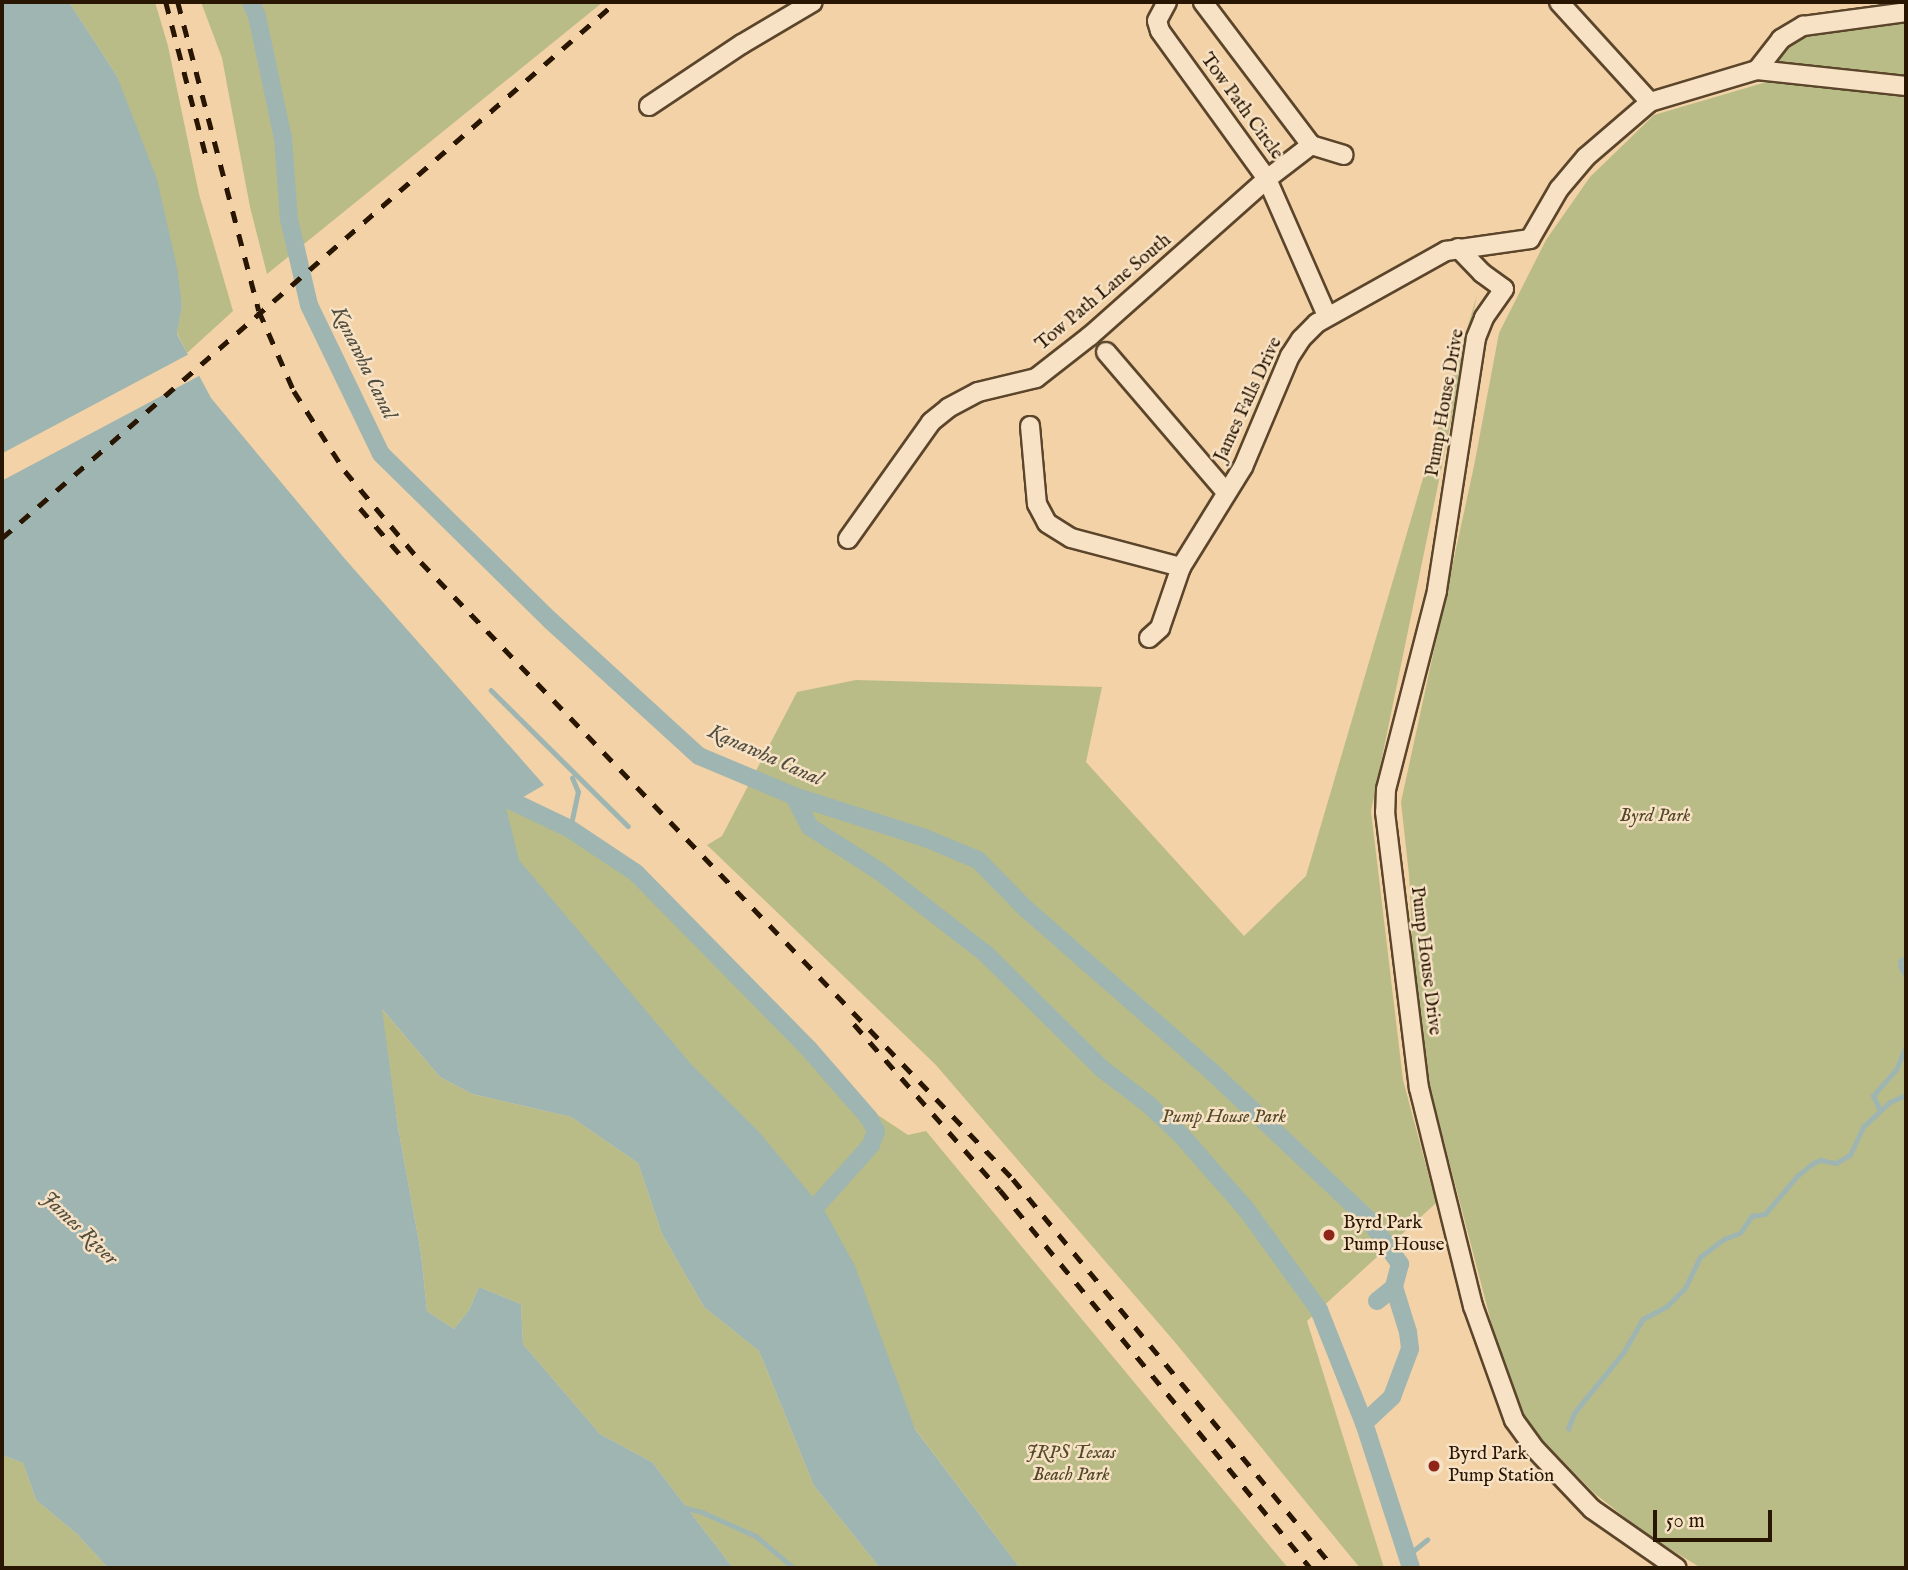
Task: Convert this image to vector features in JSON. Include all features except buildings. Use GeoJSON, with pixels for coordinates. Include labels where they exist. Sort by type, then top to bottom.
{"type":"FeatureCollection","features":[{"type":"Feature","properties":{"kind":"street"},"geometry":{"type":"LineString","coordinates":[[649,106],[741,44],[813,2]]}},
{"type":"Feature","properties":{"kind":"street","name":"Tow Path Circle"},"geometry":{"type":"LineString","coordinates":[[1167,2],[1157,21],[1160,32],[1267,179],[1311,145],[1203,2]]}},
{"type":"Feature","properties":{"kind":"street"},"geometry":{"type":"LineString","coordinates":[[1559,2],[1650,102],[1757,70],[1906,86]]}},
{"type":"Feature","properties":{"kind":"street"},"geometry":{"type":"LineString","coordinates":[[1757,70],[1781,38],[1803,26],[1906,12]]}},
{"type":"Feature","properties":{"kind":"street","name":"James Falls Drive"},"geometry":{"type":"LineString","coordinates":[[1149,638],[1160,628],[1181,567],[1243,467],[1290,356],[1301,339],[1327,316],[1458,248],[1530,239],[1559,189],[1586,157],[1650,102]]}},
{"type":"Feature","properties":{"kind":"street"},"geometry":{"type":"LineString","coordinates":[[1311,145],[1344,155]]}},
{"type":"Feature","properties":{"kind":"street"},"geometry":{"type":"LineString","coordinates":[[1267,179],[1327,316]]}},
{"type":"Feature","properties":{"kind":"street","name":"Tow Path Lane South"},"geometry":{"type":"LineString","coordinates":[[848,539],[940,415],[961,399],[978,392],[1036,377],[1090,335],[1267,179]]}},
{"type":"Feature","properties":{"kind":"street","name":"Pump House Drive"},"geometry":{"type":"LineString","coordinates":[[1458,248],[1482,273],[1504,289],[1484,318],[1476,338],[1437,591],[1386,789],[1385,812],[1419,1088],[1473,1306],[1514,1420],[1536,1450],[1592,1509],[1677,1568]]}},
{"type":"Feature","properties":{"kind":"street"},"geometry":{"type":"LineString","coordinates":[[1107,352],[1226,491]]}},
{"type":"Feature","properties":{"kind":"street"},"geometry":{"type":"LineString","coordinates":[[1030,426],[1037,504],[1047,523],[1071,538],[1181,567]]}},
{"type":"Feature","properties":{"kind":"green space"},"geometry":{"type":"Polygon","coordinates":[[[69,2],[155,2],[168,46],[199,194],[233,311],[187,353],[177,333],[182,305],[117,76],[69,2]]]}},
{"type":"Feature","properties":{"kind":"green space"},"geometry":{"type":"Polygon","coordinates":[[[201,2],[603,2],[267,274],[250,207],[222,58],[201,2]]]}},
{"type":"Feature","properties":{"kind":"green space","name":"Byrd Park"},"geometry":{"type":"Polygon","coordinates":[[[1906,20],[1906,1568],[1701,1568],[1646,1534],[1594,1493],[1529,1426],[1502,1364],[1428,1080],[1414,973],[1409,875],[1401,802],[1474,466],[1499,333],[1546,240],[1590,177],[1654,115],[1763,83],[1779,56],[1805,35],[1906,20]]]}},
{"type":"Feature","properties":{"kind":"green space","name":"Pump House Park"},"geometry":{"type":"Polygon","coordinates":[[[1477,295],[1371,811],[1403,1080],[1436,1203],[1307,1321],[1384,1568],[1360,1568],[1174,1341],[935,1064],[707,845],[722,836],[797,692],[856,680],[1102,687],[1086,762],[1244,936],[1306,876],[1477,295]]]}},
{"type":"Feature","properties":{"kind":"green space","name":"JRPS Texas Beach Park"},"geometry":{"type":"Polygon","coordinates":[[[480,784],[589,839],[642,876],[789,1026],[855,1100],[908,1135],[926,1131],[1288,1568],[1020,1568],[910,1422],[531,897],[480,784]]]}},
{"type":"Feature","properties":{"kind":"green space"},"geometry":{"type":"Polygon","coordinates":[[[381,1008],[440,1077],[472,1094],[571,1117],[638,1163],[662,1234],[704,1307],[759,1351],[814,1486],[880,1568],[733,1568],[652,1462],[600,1434],[523,1344],[521,1304],[479,1287],[469,1310],[454,1329],[427,1311],[421,1253],[398,1127],[381,1008]]]}},
{"type":"Feature","properties":{"kind":"green space"},"geometry":{"type":"Polygon","coordinates":[[[2,1455],[23,1463],[36,1500],[77,1534],[108,1568],[2,1568],[2,1455]]]}},
{"type":"Feature","properties":{"kind":"water","name":"James River"},"geometry":{"type":"Polygon","coordinates":[[[2,2],[69,2],[117,76],[157,179],[177,267],[182,306],[177,334],[211,398],[345,559],[544,785],[506,807],[519,860],[691,1064],[761,1134],[826,1213],[855,1266],[915,1429],[1020,1568],[880,1568],[814,1486],[759,1351],[704,1307],[662,1234],[638,1163],[571,1117],[472,1094],[440,1077],[382,1009],[398,1127],[421,1253],[427,1311],[454,1329],[469,1310],[479,1287],[521,1304],[523,1344],[600,1434],[652,1462],[733,1568],[108,1568],[77,1534],[36,1500],[23,1463],[2,1455],[2,2]]]}},
{"type":"Feature","properties":{"kind":"pier"},"geometry":{"type":"Polygon","coordinates":[[[191,353],[202,374],[2,481],[2,453],[191,353]]]}},
{"type":"Feature","properties":{"kind":"waterway","name":"Kanawha Canal"},"geometry":{"type":"LineString","coordinates":[[251,2],[257,16],[283,138],[289,219],[309,305],[381,454],[551,621],[699,756],[794,796],[925,838],[978,860],[1025,908],[1210,1070],[1369,1220],[1400,1264],[1394,1287],[1408,1332],[1410,1349],[1392,1397],[1364,1423],[1411,1568]]}},
{"type":"Feature","properties":{"kind":"waterway"},"geometry":{"type":"LineString","coordinates":[[491,690],[628,826]]}},
{"type":"Feature","properties":{"kind":"waterway"},"geometry":{"type":"LineString","coordinates":[[570,829],[578,792],[572,778]]}},
{"type":"Feature","properties":{"kind":"waterway"},"geometry":{"type":"LineString","coordinates":[[495,793],[570,829],[636,873],[808,1048],[869,1118],[876,1131],[871,1145],[804,1220]]}},
{"type":"Feature","properties":{"kind":"waterway"},"geometry":{"type":"LineString","coordinates":[[794,796],[810,827],[879,871],[986,954],[1101,1068],[1148,1104],[1182,1136],[1246,1209],[1319,1310],[1364,1423]]}},
{"type":"Feature","properties":{"kind":"waterway"},"geometry":{"type":"LineString","coordinates":[[1906,958],[1901,961],[1906,976]]}},
{"type":"Feature","properties":{"kind":"waterway"},"geometry":{"type":"LineString","coordinates":[[1568,1429],[1574,1413],[1623,1353],[1643,1319],[1667,1306],[1685,1288],[1700,1257],[1724,1239],[1740,1233],[1752,1216],[1765,1214],[1797,1176],[1812,1164],[1820,1160],[1836,1163],[1850,1155],[1863,1127],[1880,1111],[1873,1096],[1896,1070],[1906,1046]]}},
{"type":"Feature","properties":{"kind":"waterway"},"geometry":{"type":"LineString","coordinates":[[1880,1111],[1890,1102],[1906,1095]]}},
{"type":"Feature","properties":{"kind":"waterway","name":"Kanawha Canal"},"geometry":{"type":"LineString","coordinates":[[1377,1301],[1394,1287]]}},
{"type":"Feature","properties":{"kind":"waterway"},"geometry":{"type":"LineString","coordinates":[[682,1507],[702,1512],[756,1536],[794,1568]]}},
{"type":"Feature","properties":{"kind":"waterway"},"geometry":{"type":"LineString","coordinates":[[1407,1556],[1427,1540]]}},
{"type":"Feature","properties":{"kind":"railway"},"geometry":{"type":"LineString","coordinates":[[166,2],[207,159]]}},
{"type":"Feature","properties":{"kind":"railway"},"geometry":{"type":"LineString","coordinates":[[178,2],[259,311],[294,391],[345,471],[421,562],[1013,1179],[1334,1568]]}},
{"type":"Feature","properties":{"kind":"railway"},"geometry":{"type":"LineString","coordinates":[[2,538],[616,2]]}},
{"type":"Feature","properties":{"kind":"railway"},"geometry":{"type":"LineString","coordinates":[[360,508],[399,553]]}},
{"type":"Feature","properties":{"kind":"railway"},"geometry":{"type":"LineString","coordinates":[[854,1024],[1000,1190],[1310,1568]]}},
{"type":"Feature","properties":{"kind":"place","name":"Byrd Park Pump House"},"geometry":{"type":"Point","coordinates":[1329,1235]}},
{"type":"Feature","properties":{"kind":"place","name":"Byrd Park Pump Station"},"geometry":{"type":"Point","coordinates":[1434,1466]}}]}
